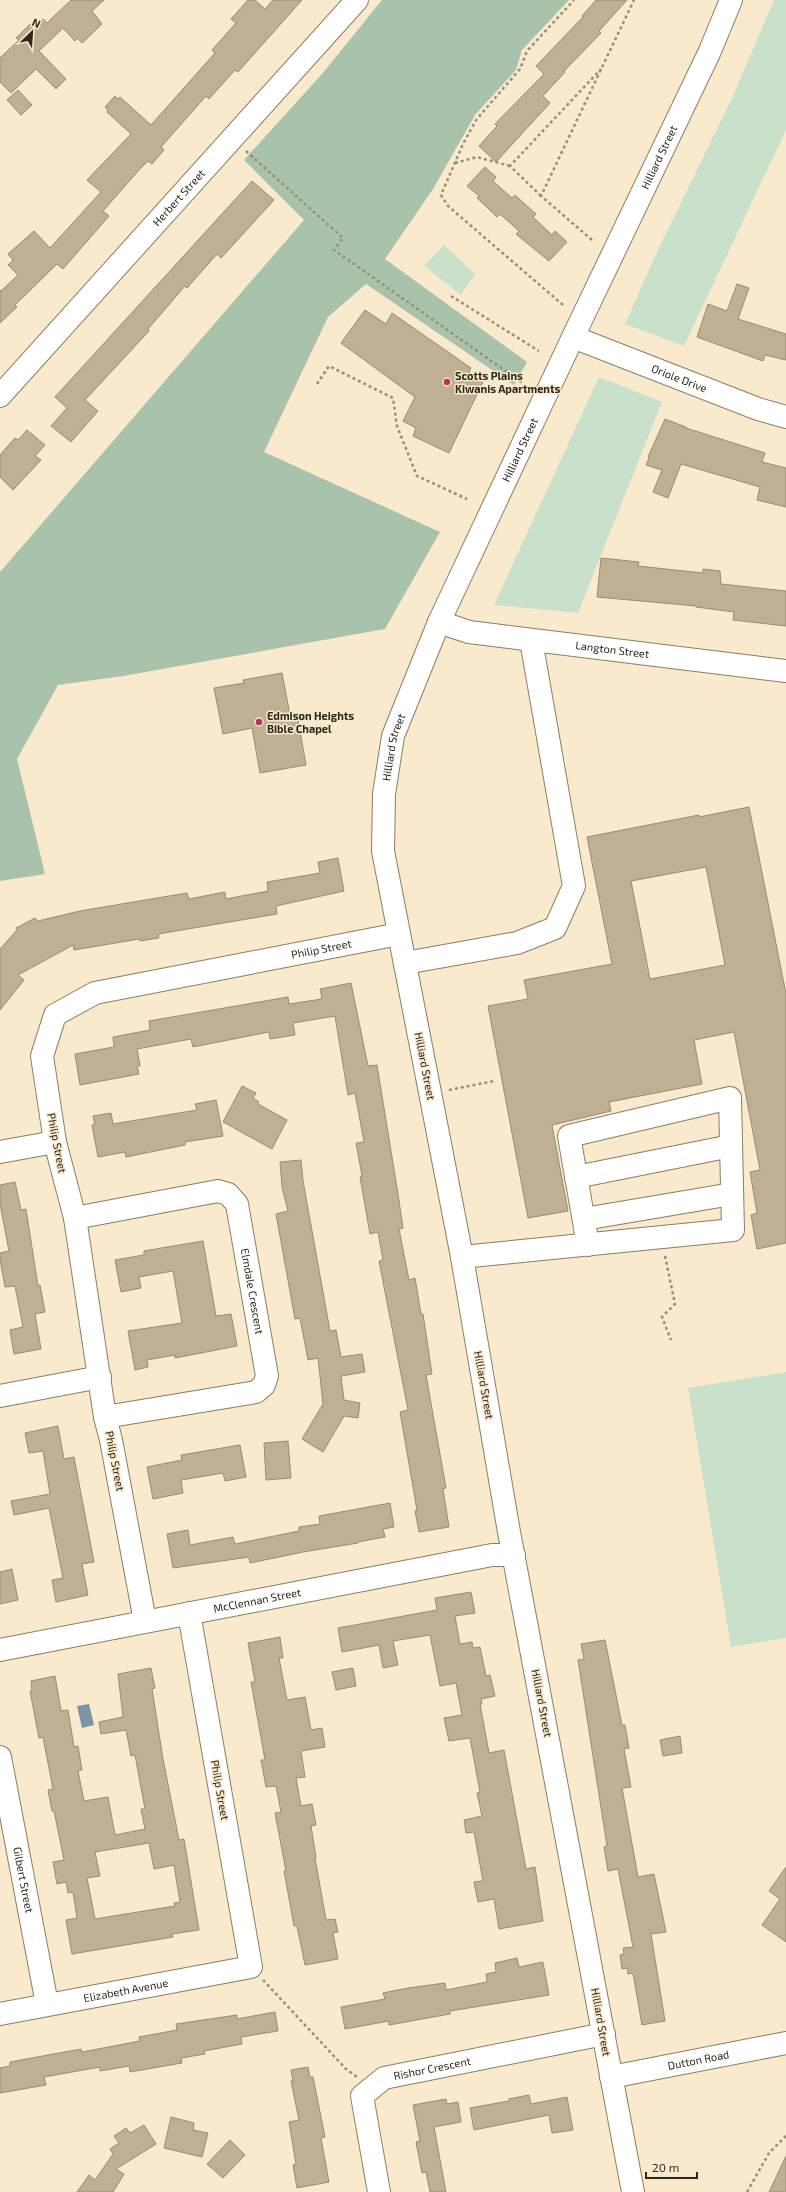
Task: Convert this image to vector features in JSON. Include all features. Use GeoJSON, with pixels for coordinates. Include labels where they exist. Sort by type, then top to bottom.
{"type":"FeatureCollection","features":[{"type":"Feature","properties":{"kind":"street","name":"Herbert Street"},"geometry":{"type":"LineString","coordinates":[[0,396],[357,0]]}},
{"type":"Feature","properties":{"kind":"street","name":"Hilliard Street"},"geometry":{"type":"LineString","coordinates":[[633,2192],[514,1555],[462,1257],[384,851],[384,794],[393,736],[439,622],[573,336],[710,51],[731,0]]}},
{"type":"Feature","properties":{"kind":"street","name":"Oriole Drive"},"geometry":{"type":"LineString","coordinates":[[573,336],[758,409],[786,417]]}},
{"type":"Feature","properties":{"kind":"street","name":"Langton Street"},"geometry":{"type":"LineString","coordinates":[[439,622],[469,632],[786,670]]}},
{"type":"Feature","properties":{"kind":"street"},"geometry":{"type":"LineString","coordinates":[[405,963],[517,943],[555,928],[574,886],[531,640]]}},
{"type":"Feature","properties":{"kind":"street","name":"Philip Street"},"geometry":{"type":"LineString","coordinates":[[145,1621],[111,1440],[105,1417],[75,1218],[55,1142],[42,1056],[55,1015],[95,993],[399,934]]}},
{"type":"Feature","properties":{"kind":"street"},"geometry":{"type":"LineString","coordinates":[[462,1257],[588,1245],[733,1230],[730,1098],[569,1136],[588,1245]]}},
{"type":"Feature","properties":{"kind":"street"},"geometry":{"type":"LineString","coordinates":[[0,1152],[55,1142]]}},
{"type":"Feature","properties":{"kind":"street"},"geometry":{"type":"LineString","coordinates":[[576,1177],[731,1146]]}},
{"type":"Feature","properties":{"kind":"street","name":"Elmdale Crescent"},"geometry":{"type":"LineString","coordinates":[[75,1218],[218,1191],[228,1194],[237,1204],[267,1376],[264,1385],[256,1392],[105,1417]]}},
{"type":"Feature","properties":{"kind":"street"},"geometry":{"type":"LineString","coordinates":[[584,1220],[732,1194]]}},
{"type":"Feature","properties":{"kind":"street"},"geometry":{"type":"LineString","coordinates":[[0,1396],[100,1377]]}},
{"type":"Feature","properties":{"kind":"street","name":"McClennan Street"},"geometry":{"type":"LineString","coordinates":[[0,1650],[145,1621],[492,1556],[514,1555]]}},
{"type":"Feature","properties":{"kind":"street","name":"Philip Street"},"geometry":{"type":"LineString","coordinates":[[189,1613],[251,1967]]}},
{"type":"Feature","properties":{"kind":"street","name":"Gilbert Street"},"geometry":{"type":"LineString","coordinates":[[0,1757],[48,2004]]}},
{"type":"Feature","properties":{"kind":"street","name":"Elizabeth Avenue"},"geometry":{"type":"LineString","coordinates":[[0,2014],[251,1967]]}},
{"type":"Feature","properties":{"kind":"street","name":"Rishor Crescent"},"geometry":{"type":"LineString","coordinates":[[379,2192],[362,2096],[384,2078],[604,2034]]}},
{"type":"Feature","properties":{"kind":"street","name":"Dutton Road"},"geometry":{"type":"LineString","coordinates":[[611,2077],[786,2043]]}},
{"type":"Feature","properties":{"kind":"path"},"geometry":{"type":"LineString","coordinates":[[563,305],[448,206],[441,195],[476,120],[520,69],[527,50],[574,0]]}},
{"type":"Feature","properties":{"kind":"path"},"geometry":{"type":"LineString","coordinates":[[541,196],[634,0]]}},
{"type":"Feature","properties":{"kind":"path"},"geometry":{"type":"LineString","coordinates":[[510,166],[603,67]]}},
{"type":"Feature","properties":{"kind":"path"},"geometry":{"type":"LineString","coordinates":[[455,163],[477,157],[510,166],[541,196],[592,240]]}},
{"type":"Feature","properties":{"kind":"path"},"geometry":{"type":"LineString","coordinates":[[259,163],[343,238],[334,250],[524,384]]}},
{"type":"Feature","properties":{"kind":"path"},"geometry":{"type":"LineString","coordinates":[[451,296],[539,351]]}},
{"type":"Feature","properties":{"kind":"path"},"geometry":{"type":"LineString","coordinates":[[317,384],[329,366],[393,398],[397,426],[417,476],[468,499]]}},
{"type":"Feature","properties":{"kind":"path"},"geometry":{"type":"LineString","coordinates":[[430,1093],[494,1081]]}},
{"type":"Feature","properties":{"kind":"path"},"geometry":{"type":"LineString","coordinates":[[662,1237],[675,1304],[662,1317],[671,1340]]}},
{"type":"Feature","properties":{"kind":"path"},"geometry":{"type":"LineString","coordinates":[[251,1967],[346,2069],[372,2088]]}},
{"type":"Feature","properties":{"kind":"path"},"geometry":{"type":"LineString","coordinates":[[747,2192],[769,2153],[786,2136]]}},
{"type":"Feature","properties":{"kind":"green space"},"geometry":{"type":"Polygon","coordinates":[[[382,0],[569,0],[522,50],[516,70],[475,115],[433,189],[385,259],[527,362],[514,385],[366,284],[328,317],[264,452],[440,532],[385,629],[123,676],[58,685],[17,759],[45,874],[0,881],[0,572],[304,220],[244,160],[322,74],[382,0]]]}},
{"type":"Feature","properties":{"kind":"green space"},"geometry":{"type":"Polygon","coordinates":[[[774,0],[786,0],[786,130],[684,346],[625,324],[657,252],[732,98],[774,0]]]}},
{"type":"Feature","properties":{"kind":"green space"},"geometry":{"type":"Polygon","coordinates":[[[444,245],[475,274],[461,295],[424,266],[444,245]]]}},
{"type":"Feature","properties":{"kind":"green space"},"geometry":{"type":"Polygon","coordinates":[[[599,377],[662,402],[578,613],[494,605],[599,377]]]}},
{"type":"Feature","properties":{"kind":"green space"},"geometry":{"type":"Polygon","coordinates":[[[786,1372],[786,1638],[731,1647],[688,1388],[786,1372]]]}},
{"type":"Feature","properties":{"kind":"water"},"geometry":{"type":"Polygon","coordinates":[[[89,1704],[94,1725],[82,1728],[77,1706],[89,1704]]]}},
{"type":"Feature","properties":{"kind":"building"},"geometry":{"type":"Polygon","coordinates":[[[71,0],[104,0],[92,11],[102,24],[82,43],[77,38],[75,41],[63,28],[39,51],[66,79],[56,89],[36,69],[11,93],[0,82],[0,58],[19,40],[16,38],[30,24],[33,28],[43,19],[47,23],[71,0]]]}},
{"type":"Feature","properties":{"kind":"building"},"geometry":{"type":"Polygon","coordinates":[[[248,0],[255,0],[265,9],[273,0],[302,0],[238,72],[235,70],[209,99],[206,96],[161,147],[164,150],[152,164],[148,161],[139,170],[103,211],[109,216],[63,269],[57,264],[15,305],[17,307],[0,323],[0,290],[1,291],[18,275],[8,265],[13,260],[8,254],[34,231],[50,248],[101,192],[87,180],[131,134],[107,112],[108,110],[105,107],[115,96],[118,99],[120,97],[151,125],[215,53],[212,50],[236,23],[231,19],[248,0]]]}},
{"type":"Feature","properties":{"kind":"building"},"geometry":{"type":"Polygon","coordinates":[[[596,0],[627,0],[599,31],[601,33],[564,71],[565,72],[543,96],[550,103],[496,162],[479,146],[497,126],[495,124],[544,74],[536,66],[583,17],[582,16],[596,0]]]}},
{"type":"Feature","properties":{"kind":"building"},"geometry":{"type":"Polygon","coordinates":[[[18,90],[32,105],[21,115],[7,100],[18,90]]]}},
{"type":"Feature","properties":{"kind":"building"},"geometry":{"type":"Polygon","coordinates":[[[485,167],[496,177],[493,181],[512,198],[515,195],[536,214],[533,217],[552,235],[555,231],[567,242],[549,261],[516,234],[519,231],[500,214],[497,217],[477,198],[479,196],[467,186],[485,167]]]}},
{"type":"Feature","properties":{"kind":"building"},"geometry":{"type":"Polygon","coordinates":[[[252,181],[274,200],[221,258],[217,254],[187,288],[185,286],[148,329],[149,331],[85,400],[98,411],[71,442],[51,426],[67,408],[55,397],[252,181]]]}},
{"type":"Feature","properties":{"kind":"building"},"geometry":{"type":"Polygon","coordinates":[[[737,284],[749,288],[738,319],[786,334],[786,360],[765,355],[763,361],[697,337],[708,304],[727,311],[737,284]]]}},
{"type":"Feature","properties":{"kind":"building","name":"Scotts Plains Kiwanis Apartments"},"geometry":{"type":"Polygon","coordinates":[[[365,310],[386,324],[392,313],[471,368],[469,372],[483,382],[449,453],[413,436],[416,428],[403,421],[415,397],[341,343],[365,310]]]}},
{"type":"Feature","properties":{"kind":"building"},"geometry":{"type":"Polygon","coordinates":[[[665,419],[686,428],[765,453],[762,462],[786,468],[786,507],[757,500],[760,487],[681,464],[668,498],[653,492],[662,470],[646,465],[649,458],[648,457],[665,419]]]}},
{"type":"Feature","properties":{"kind":"building"},"geometry":{"type":"Polygon","coordinates":[[[27,430],[45,445],[35,456],[41,460],[13,490],[0,477],[0,455],[15,438],[18,440],[27,430]]]}},
{"type":"Feature","properties":{"kind":"building"},"geometry":{"type":"Polygon","coordinates":[[[601,558],[639,562],[638,566],[703,573],[703,569],[720,571],[721,584],[786,591],[786,626],[733,620],[734,612],[696,606],[597,597],[601,558]]]}},
{"type":"Feature","properties":{"kind":"building","name":"Edmison Heights Bible Chapel"},"geometry":{"type":"Polygon","coordinates":[[[282,673],[290,715],[297,714],[306,765],[260,773],[252,728],[223,734],[214,688],[244,683],[243,680],[282,673]]]}},
{"type":"Feature","properties":{"kind":"building"},"geometry":{"type":"Polygon","coordinates":[[[749,807],[786,994],[786,1243],[757,1249],[751,1215],[757,1213],[750,1172],[760,1170],[734,1032],[694,1040],[702,1084],[609,1102],[611,1111],[552,1125],[568,1211],[528,1218],[488,1006],[528,999],[524,980],[612,964],[587,837],[699,815],[699,817],[749,807]],[[706,867],[631,881],[650,979],[725,965],[706,867]]]}},
{"type":"Feature","properties":{"kind":"building"},"geometry":{"type":"Polygon","coordinates":[[[338,858],[344,891],[276,906],[277,914],[158,934],[159,938],[140,941],[139,939],[74,950],[73,945],[18,975],[24,980],[0,1010],[0,949],[17,930],[16,928],[35,918],[38,921],[80,911],[187,893],[189,899],[225,892],[226,899],[268,891],[267,882],[320,873],[318,862],[338,858]]]}},
{"type":"Feature","properties":{"kind":"building"},"geometry":{"type":"Polygon","coordinates":[[[351,983],[368,1066],[377,1065],[403,1228],[399,1229],[409,1280],[415,1278],[421,1314],[423,1314],[432,1374],[426,1375],[446,1488],[443,1489],[449,1527],[419,1532],[415,1511],[417,1510],[400,1412],[408,1410],[379,1261],[383,1260],[378,1232],[370,1234],[360,1177],[362,1176],[356,1143],[364,1142],[355,1093],[348,1095],[335,1016],[293,1023],[295,1035],[270,1039],[269,1032],[193,1047],[191,1039],[137,1049],[140,1066],[137,1066],[139,1074],[80,1085],[75,1054],[114,1047],[113,1037],[150,1030],[149,1021],[288,997],[289,1004],[322,999],[320,989],[351,983]]]}},
{"type":"Feature","properties":{"kind":"building"},"geometry":{"type":"Polygon","coordinates":[[[242,1086],[256,1093],[253,1098],[259,1102],[258,1104],[287,1120],[272,1149],[223,1122],[242,1086]]]}},
{"type":"Feature","properties":{"kind":"building"},"geometry":{"type":"Polygon","coordinates":[[[216,1100],[223,1136],[185,1142],[185,1145],[126,1157],[125,1152],[98,1157],[92,1125],[95,1125],[93,1116],[111,1113],[113,1124],[197,1110],[195,1104],[216,1100]]]}},
{"type":"Feature","properties":{"kind":"building"},"geometry":{"type":"Polygon","coordinates":[[[301,1160],[303,1181],[330,1331],[336,1330],[341,1357],[362,1354],[365,1372],[341,1376],[344,1400],[360,1403],[358,1418],[344,1416],[323,1452],[302,1439],[323,1404],[318,1358],[308,1360],[300,1318],[295,1319],[276,1214],[288,1211],[282,1187],[280,1162],[301,1160]]]}},
{"type":"Feature","properties":{"kind":"building"},"geometry":{"type":"Polygon","coordinates":[[[15,1182],[21,1210],[26,1209],[38,1286],[40,1285],[45,1312],[35,1314],[41,1349],[14,1354],[10,1330],[23,1327],[15,1286],[5,1287],[0,1259],[0,1253],[9,1251],[0,1204],[0,1185],[15,1182]]]}},
{"type":"Feature","properties":{"kind":"building"},"geometry":{"type":"Polygon","coordinates":[[[203,1241],[216,1316],[231,1314],[237,1346],[175,1358],[175,1355],[147,1360],[148,1367],[135,1370],[128,1331],[182,1323],[173,1271],[139,1277],[141,1288],[121,1292],[115,1260],[144,1255],[144,1251],[203,1241]]]}},
{"type":"Feature","properties":{"kind":"building"},"geometry":{"type":"Polygon","coordinates":[[[58,1426],[64,1459],[74,1457],[94,1562],[82,1564],[88,1595],[56,1602],[52,1580],[63,1578],[49,1508],[14,1515],[11,1501],[50,1494],[43,1451],[29,1453],[25,1433],[58,1426]]]}},
{"type":"Feature","properties":{"kind":"building"},"geometry":{"type":"Polygon","coordinates":[[[288,1441],[291,1478],[266,1480],[264,1443],[288,1441]]]}},
{"type":"Feature","properties":{"kind":"building"},"geometry":{"type":"Polygon","coordinates":[[[240,1445],[246,1477],[225,1481],[223,1473],[181,1480],[183,1493],[153,1499],[147,1467],[182,1460],[181,1455],[240,1445]]]}},
{"type":"Feature","properties":{"kind":"building"},"geometry":{"type":"Polygon","coordinates":[[[390,1503],[394,1527],[383,1529],[385,1537],[250,1563],[249,1557],[173,1568],[167,1534],[188,1530],[190,1545],[233,1537],[235,1544],[299,1531],[299,1527],[320,1524],[319,1516],[390,1503]]]}},
{"type":"Feature","properties":{"kind":"building"},"geometry":{"type":"Polygon","coordinates":[[[12,1569],[18,1600],[0,1604],[0,1572],[12,1569]]]}},
{"type":"Feature","properties":{"kind":"building"},"geometry":{"type":"Polygon","coordinates":[[[471,1592],[475,1613],[455,1616],[460,1644],[472,1642],[473,1648],[480,1647],[486,1676],[490,1675],[495,1696],[481,1699],[482,1704],[480,1704],[489,1753],[504,1750],[526,1869],[535,1867],[543,1921],[499,1929],[494,1899],[478,1902],[474,1882],[483,1881],[474,1832],[466,1833],[464,1820],[482,1816],[477,1793],[480,1792],[470,1738],[449,1741],[444,1718],[462,1715],[456,1683],[440,1686],[430,1635],[393,1641],[398,1665],[383,1668],[379,1645],[342,1652],[338,1628],[437,1610],[435,1598],[471,1592]]]}},
{"type":"Feature","properties":{"kind":"building"},"geometry":{"type":"Polygon","coordinates":[[[280,1637],[283,1658],[279,1658],[287,1700],[305,1697],[311,1730],[322,1728],[325,1747],[301,1751],[305,1777],[296,1778],[301,1806],[312,1804],[316,1825],[311,1826],[315,1858],[326,1920],[335,1919],[338,1932],[333,1933],[338,1959],[305,1965],[297,1926],[294,1926],[284,1871],[286,1871],[275,1813],[281,1812],[276,1786],[266,1787],[261,1760],[265,1760],[251,1682],[255,1682],[248,1643],[280,1637]]]}},
{"type":"Feature","properties":{"kind":"building"},"geometry":{"type":"Polygon","coordinates":[[[605,1640],[622,1725],[625,1725],[629,1748],[624,1749],[631,1787],[622,1788],[638,1877],[654,1874],[666,1932],[651,1934],[665,2021],[642,2025],[633,1973],[628,1974],[627,1968],[622,1969],[620,1955],[624,1954],[623,1948],[633,1947],[618,1869],[608,1871],[604,1847],[607,1846],[578,1660],[584,1659],[581,1644],[605,1640]]]}},
{"type":"Feature","properties":{"kind":"building"},"geometry":{"type":"Polygon","coordinates":[[[151,1668],[155,1688],[152,1689],[163,1759],[179,1840],[184,1839],[199,1930],[172,1934],[173,1937],[72,1954],[66,1920],[77,1918],[73,1892],[68,1893],[66,1882],[57,1884],[53,1862],[64,1860],[48,1790],[53,1789],[43,1737],[39,1738],[30,1691],[32,1691],[31,1681],[55,1676],[61,1711],[68,1710],[74,1747],[78,1746],[82,1770],[78,1771],[84,1801],[108,1797],[115,1835],[145,1829],[141,1809],[145,1809],[135,1755],[131,1756],[126,1730],[101,1734],[99,1722],[123,1717],[118,1674],[151,1668]],[[149,1843],[95,1852],[100,1876],[87,1878],[95,1919],[175,1906],[174,1903],[180,1902],[174,1865],[154,1869],[149,1843]]]}},
{"type":"Feature","properties":{"kind":"building"},"geometry":{"type":"Polygon","coordinates":[[[353,1668],[356,1686],[336,1690],[332,1672],[353,1668]]]}},
{"type":"Feature","properties":{"kind":"building"},"geometry":{"type":"Polygon","coordinates":[[[680,1736],[682,1753],[663,1756],[660,1740],[680,1736]]]}},
{"type":"Feature","properties":{"kind":"building"},"geometry":{"type":"Polygon","coordinates":[[[786,1867],[786,1942],[762,1925],[780,1899],[769,1891],[786,1867]]]}},
{"type":"Feature","properties":{"kind":"building"},"geometry":{"type":"Polygon","coordinates":[[[517,1958],[519,1967],[543,1962],[549,1995],[450,2011],[450,2014],[389,2025],[389,2021],[345,2029],[341,2007],[385,1999],[383,1993],[408,1988],[445,1983],[446,1990],[487,1982],[486,1974],[496,1972],[495,1963],[517,1958]]]}},
{"type":"Feature","properties":{"kind":"building"},"geometry":{"type":"Polygon","coordinates":[[[275,2012],[278,2031],[241,2037],[242,2044],[204,2051],[205,2054],[181,2058],[182,2063],[130,2072],[129,2066],[100,2071],[100,2067],[44,2077],[46,2085],[0,2093],[0,2068],[10,2066],[10,2062],[81,2049],[82,2052],[140,2041],[139,2037],[177,2030],[176,2024],[237,2015],[237,2019],[275,2012]]]}},
{"type":"Feature","properties":{"kind":"building"},"geometry":{"type":"Polygon","coordinates":[[[308,2067],[310,2077],[313,2077],[325,2137],[321,2138],[329,2182],[297,2188],[293,2165],[296,2164],[289,2122],[299,2120],[291,2081],[293,2081],[291,2070],[308,2067]]]}},
{"type":"Feature","properties":{"kind":"building"},"geometry":{"type":"Polygon","coordinates":[[[529,2095],[531,2104],[567,2097],[573,2130],[552,2133],[549,2115],[474,2130],[470,2108],[509,2101],[509,2099],[529,2095]]]}},
{"type":"Feature","properties":{"kind":"building"},"geometry":{"type":"Polygon","coordinates":[[[446,2099],[447,2104],[458,2102],[461,2122],[434,2127],[446,2192],[430,2192],[426,2172],[422,2173],[416,2142],[420,2141],[413,2105],[446,2099]]]}},
{"type":"Feature","properties":{"kind":"building"},"geometry":{"type":"Polygon","coordinates":[[[171,2117],[194,2123],[193,2130],[208,2133],[202,2157],[164,2148],[171,2117]]]}},
{"type":"Feature","properties":{"kind":"building"},"geometry":{"type":"Polygon","coordinates":[[[144,2125],[156,2144],[116,2169],[124,2174],[113,2192],[77,2192],[89,2175],[95,2180],[113,2154],[110,2149],[119,2143],[114,2136],[126,2128],[130,2133],[144,2125]]]}},
{"type":"Feature","properties":{"kind":"building"},"geometry":{"type":"Polygon","coordinates":[[[230,2140],[245,2155],[223,2178],[207,2164],[230,2140]]]}},
{"type":"Feature","properties":{"kind":"building"},"geometry":{"type":"Polygon","coordinates":[[[786,2156],[786,2192],[769,2192],[786,2156]]]}},
{"type":"Feature","properties":{"kind":"place","name":"Scotts Plains Kiwanis Apartments"},"geometry":{"type":"Point","coordinates":[447,382]}},
{"type":"Feature","properties":{"kind":"place","name":"Edmison Heights Bible Chapel"},"geometry":{"type":"Point","coordinates":[259,722]}}]}
